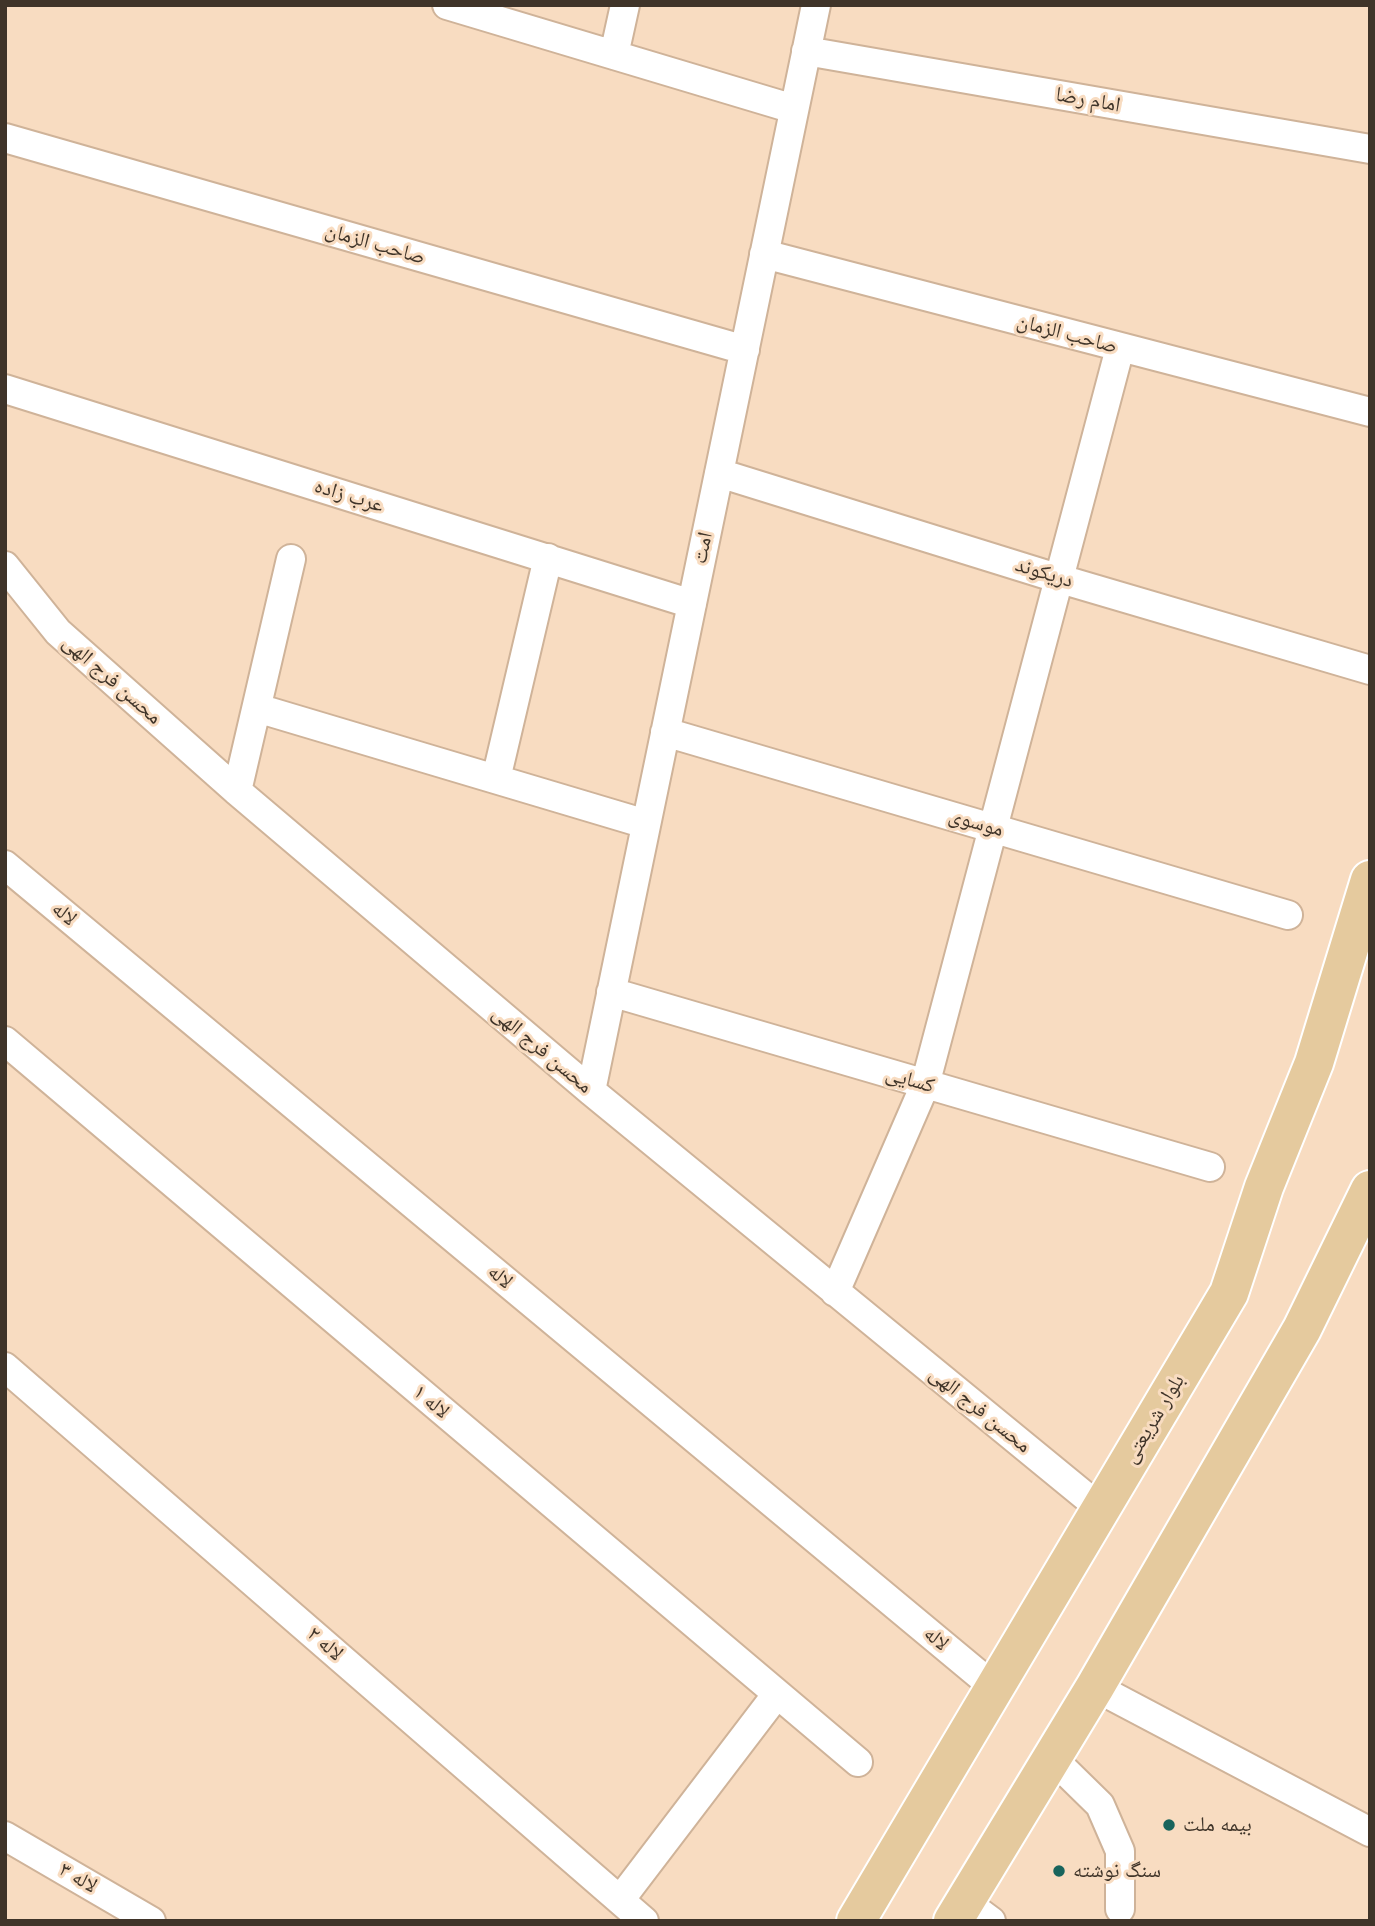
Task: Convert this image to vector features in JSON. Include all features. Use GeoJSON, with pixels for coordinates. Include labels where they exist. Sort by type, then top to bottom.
{"type":"FeatureCollection","features":[{"type":"Feature","properties":{"kind":"main road","name":"بلوار شریعتی"},"geometry":{"type":"LineString","coordinates":[[856,1921],[1229,1293],[1264,1187],[1314,1063],[1370,880]]}},
{"type":"Feature","properties":{"kind":"main road"},"geometry":{"type":"LineString","coordinates":[[969,1914],[1051,1757],[1095,1687],[1302,1329],[1370,1190]]}},
{"type":"Feature","properties":{"kind":"street"},"geometry":{"type":"LineString","coordinates":[[447,5],[794,109]]}},
{"type":"Feature","properties":{"kind":"street"},"geometry":{"type":"LineString","coordinates":[[614,55],[625,5]]}},
{"type":"Feature","properties":{"kind":"street","name":"امت"},"geometry":{"type":"LineString","coordinates":[[591,1091],[816,5]]}},
{"type":"Feature","properties":{"kind":"street","name":"امام رضا"},"geometry":{"type":"LineString","coordinates":[[806,51],[1370,149]]}},
{"type":"Feature","properties":{"kind":"street","name":"صاحب الزمان"},"geometry":{"type":"LineString","coordinates":[[5,138],[744,350]]}},
{"type":"Feature","properties":{"kind":"street","name":"صاحب الزمان"},"geometry":{"type":"LineString","coordinates":[[764,254],[1370,412]]}},
{"type":"Feature","properties":{"kind":"street"},"geometry":{"type":"LineString","coordinates":[[835,1292],[925,1085],[1119,348]]}},
{"type":"Feature","properties":{"kind":"street","name":"عرب زاده"},"geometry":{"type":"LineString","coordinates":[[5,388],[692,604]]}},
{"type":"Feature","properties":{"kind":"street","name":"دریکوند"},"geometry":{"type":"LineString","coordinates":[[719,473],[1057,578],[1370,670]]}},
{"type":"Feature","properties":{"kind":"street"},"geometry":{"type":"LineString","coordinates":[[496,779],[548,558]]}},
{"type":"Feature","properties":{"kind":"street"},"geometry":{"type":"LineString","coordinates":[[237,791],[291,559]]}},
{"type":"Feature","properties":{"kind":"street","name":"محسن فرج الهی"},"geometry":{"type":"LineString","coordinates":[[5,566],[58,632],[237,791],[591,1091],[1101,1509]]}},
{"type":"Feature","properties":{"kind":"street"},"geometry":{"type":"LineString","coordinates":[[257,708],[646,824]]}},
{"type":"Feature","properties":{"kind":"street","name":"موسوی"},"geometry":{"type":"LineString","coordinates":[[665,732],[1287,915]]}},
{"type":"Feature","properties":{"kind":"street","name":"لاله"},"geometry":{"type":"LineString","coordinates":[[5,865],[995,1688]]}},
{"type":"Feature","properties":{"kind":"street","name":"کسایی"},"geometry":{"type":"LineString","coordinates":[[611,992],[1210,1167]]}},
{"type":"Feature","properties":{"kind":"street","name":"لاله ۱"},"geometry":{"type":"LineString","coordinates":[[5,1041],[858,1762]]}},
{"type":"Feature","properties":{"kind":"street","name":"لاله ۲"},"geometry":{"type":"LineString","coordinates":[[5,1367],[644,1921]]}},
{"type":"Feature","properties":{"kind":"street"},"geometry":{"type":"LineString","coordinates":[[1095,1687],[1370,1832]]}},
{"type":"Feature","properties":{"kind":"street"},"geometry":{"type":"LineString","coordinates":[[620,1900],[776,1694]]}},
{"type":"Feature","properties":{"kind":"street"},"geometry":{"type":"LineString","coordinates":[[1051,1757],[1100,1805],[1120,1851],[1120,1917]]}},
{"type":"Feature","properties":{"kind":"street","name":"لاله ۳"},"geometry":{"type":"LineString","coordinates":[[5,1836],[151,1921]]}},
{"type":"Feature","properties":{"kind":"place","name":"بیمه ملت"},"geometry":{"type":"Point","coordinates":[1169,1825]}},
{"type":"Feature","properties":{"kind":"place","name":"سنگ نوشته"},"geometry":{"type":"Point","coordinates":[1059,1871]}}]}
